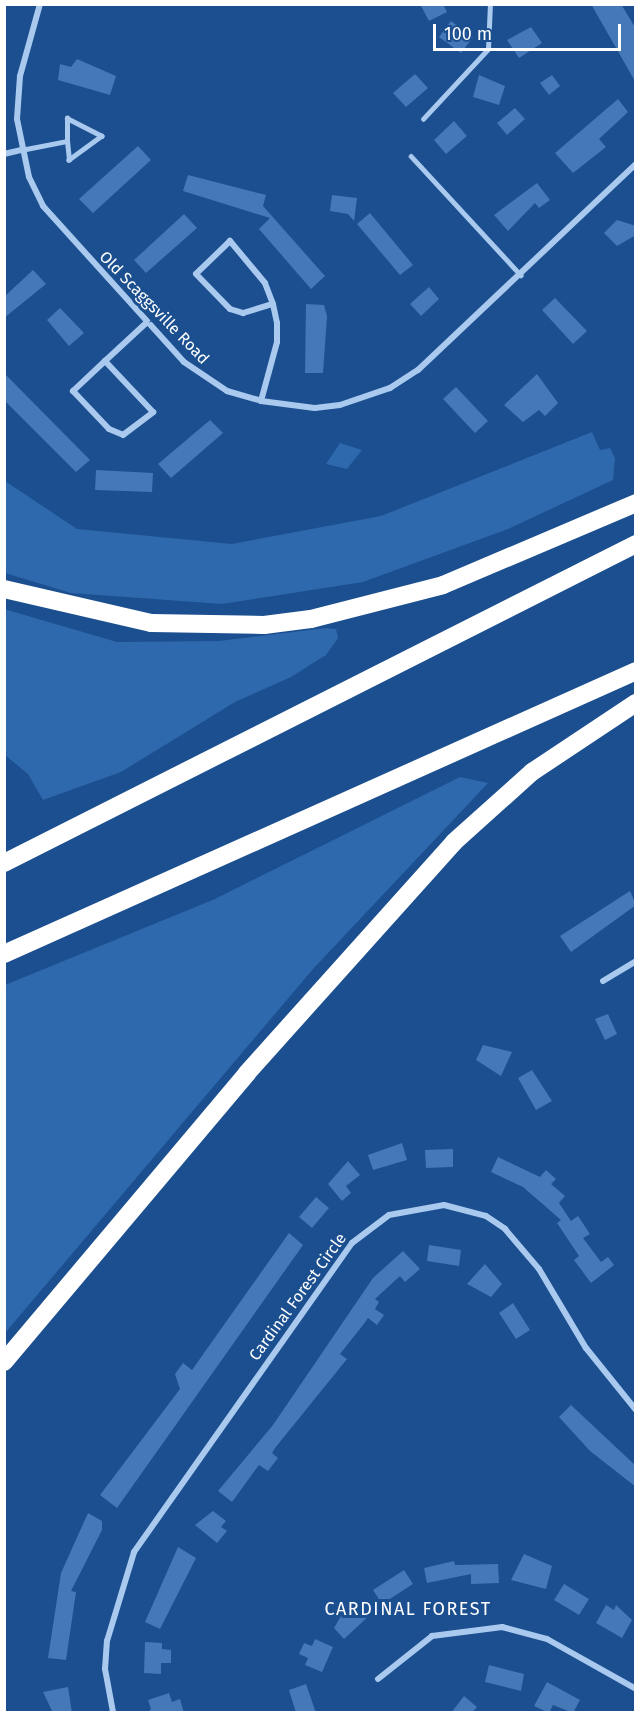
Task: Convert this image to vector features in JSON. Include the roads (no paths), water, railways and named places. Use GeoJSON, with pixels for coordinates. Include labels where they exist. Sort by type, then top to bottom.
{"type":"FeatureCollection","features":[{"type":"Feature","properties":{"kind":"highway"},"geometry":{"type":"LineString","coordinates":[[4,588],[151,622],[254,625],[311,619],[433,588],[636,503]]}},
{"type":"Feature","properties":{"kind":"highway"},"geometry":{"type":"LineString","coordinates":[[4,863],[636,544]]}},
{"type":"Feature","properties":{"kind":"highway"},"geometry":{"type":"LineString","coordinates":[[4,954],[636,671]]}},
{"type":"Feature","properties":{"kind":"highway"},"geometry":{"type":"LineString","coordinates":[[4,1362],[247,1073],[454,842],[532,772],[636,703]]}},
{"type":"Feature","properties":{"kind":"street","name":"Old Scaggsville Road"},"geometry":{"type":"LineString","coordinates":[[40,4],[17,97],[21,150],[43,206],[146,323],[199,374],[261,401],[315,408],[390,388],[446,346],[636,164]]}},
{"type":"Feature","properties":{"kind":"street"},"geometry":{"type":"LineString","coordinates":[[4,154],[21,150]]}},
{"type":"Feature","properties":{"kind":"street"},"geometry":{"type":"LineString","coordinates":[[261,401],[277,342],[273,304],[254,266],[230,241],[196,274],[230,309],[243,313],[273,304]]}},
{"type":"Feature","properties":{"kind":"street"},"geometry":{"type":"LineString","coordinates":[[105,361],[153,412],[123,435],[109,429],[73,391],[105,361],[146,323]]}},
{"type":"Feature","properties":{"kind":"street"},"geometry":{"type":"LineString","coordinates":[[603,981],[636,961]]}},
{"type":"Feature","properties":{"kind":"street","name":"Cardinal Forest Circle"},"geometry":{"type":"LineString","coordinates":[[113,1713],[105,1669],[107,1641],[134,1552],[352,1243],[389,1215],[444,1205],[486,1216],[505,1229],[539,1269],[586,1348],[636,1410]]}},
{"type":"Feature","properties":{"kind":"street"},"geometry":{"type":"LineString","coordinates":[[378,1679],[432,1636],[502,1628],[547,1640],[636,1689]]}},
{"type":"Feature","properties":{"kind":"lane"},"geometry":{"type":"LineString","coordinates":[[423,120],[488,48],[490,4]]}},
{"type":"Feature","properties":{"kind":"lane"},"geometry":{"type":"LineString","coordinates":[[67,118],[102,136],[69,160],[67,141],[67,118]]}},
{"type":"Feature","properties":{"kind":"lane"},"geometry":{"type":"LineString","coordinates":[[21,150],[67,141]]}},
{"type":"Feature","properties":{"kind":"lane"},"geometry":{"type":"LineString","coordinates":[[411,156],[521,274]]}},
{"type":"Feature","properties":{"kind":"district","name":"CARDINAL FOREST"},"geometry":{"type":"Point","coordinates":[408,1609]}}]}
